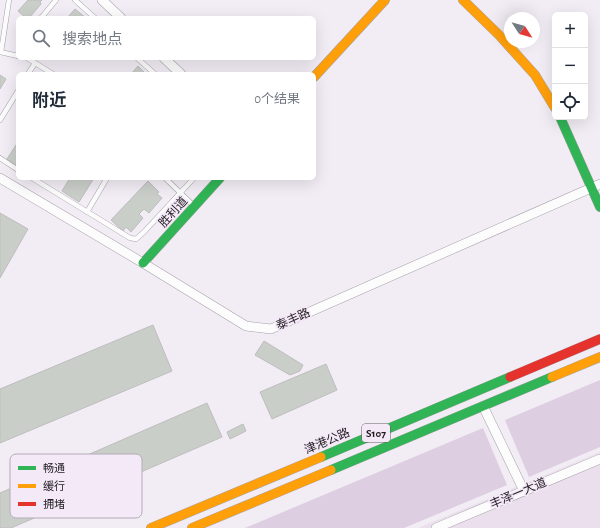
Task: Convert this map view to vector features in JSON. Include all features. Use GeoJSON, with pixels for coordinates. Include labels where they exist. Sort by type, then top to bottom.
{"type":"FeatureCollection","features":[{"type":"Feature","properties":{"kind":"main road"},"geometry":{"type":"LineString","coordinates":[[310,72],[376,0]]}},
{"type":"Feature","properties":{"kind":"main road"},"geometry":{"type":"LineString","coordinates":[[316,74],[384,0]]}},
{"type":"Feature","properties":{"kind":"main road"},"geometry":{"type":"LineString","coordinates":[[463,0],[499,35],[535,75],[552,103]]}},
{"type":"Feature","properties":{"kind":"main road"},"geometry":{"type":"LineString","coordinates":[[561,120],[590,188],[600,207]]}},
{"type":"Feature","properties":{"kind":"main road","name":"胜利道"},"geometry":{"type":"LineString","coordinates":[[192,204],[210,180]]}},
{"type":"Feature","properties":{"kind":"main road","name":"胜利道"},"geometry":{"type":"LineString","coordinates":[[140,261],[192,204],[218,180]]}},
{"type":"Feature","properties":{"kind":"main road","name":"津港公路"},"geometry":{"type":"LineString","coordinates":[[151,528],[600,339]]}},
{"type":"Feature","properties":{"kind":"main road","name":"S107"},"geometry":{"type":"LineString","coordinates":[[192,528],[600,357]]}},
{"type":"Feature","properties":{"kind":"street"},"geometry":{"type":"LineString","coordinates":[[102,0],[119,16]]}},
{"type":"Feature","properties":{"kind":"street"},"geometry":{"type":"LineString","coordinates":[[166,60],[179,72]]}},
{"type":"Feature","properties":{"kind":"street","name":"泰丰路"},"geometry":{"type":"LineString","coordinates":[[0,178],[246,326],[271,329],[600,184]]}},
{"type":"Feature","properties":{"kind":"street"},"geometry":{"type":"LineString","coordinates":[[483,406],[524,491]]}},
{"type":"Feature","properties":{"kind":"street","name":"丰泽一大道"},"geometry":{"type":"LineString","coordinates":[[436,528],[600,459]]}},
{"type":"Feature","properties":{"kind":"lane"},"geometry":{"type":"LineString","coordinates":[[9,0],[1,52],[16,56]]}},
{"type":"Feature","properties":{"kind":"lane"},"geometry":{"type":"LineString","coordinates":[[43,16],[56,0]]}},
{"type":"Feature","properties":{"kind":"lane"},"geometry":{"type":"LineString","coordinates":[[75,0],[93,16]]}},
{"type":"Feature","properties":{"kind":"lane"},"geometry":{"type":"LineString","coordinates":[[31,60],[50,72]]}},
{"type":"Feature","properties":{"kind":"lane"},"geometry":{"type":"LineString","coordinates":[[140,60],[153,72]]}},
{"type":"Feature","properties":{"kind":"lane"},"geometry":{"type":"LineString","coordinates":[[29,72],[35,62]]}},
{"type":"Feature","properties":{"kind":"lane"},"geometry":{"type":"LineString","coordinates":[[0,120],[16,94]]}},
{"type":"Feature","properties":{"kind":"lane"},"geometry":{"type":"LineString","coordinates":[[0,158],[16,169]]}},
{"type":"Feature","properties":{"kind":"lane"},"geometry":{"type":"LineString","coordinates":[[35,180],[130,238],[136,239],[192,180]]}},
{"type":"Feature","properties":{"kind":"lane"},"geometry":{"type":"LineString","coordinates":[[87,212],[106,180]]}},
{"type":"Feature","properties":{"kind":"lane"},"geometry":{"type":"LineString","coordinates":[[166,180],[192,204]]}},
{"type":"Feature","properties":{"kind":"shaded area"},"geometry":{"type":"Polygon","coordinates":[[[600,380],[600,447],[529,477],[505,420],[600,380]]]}},
{"type":"Feature","properties":{"kind":"shaded area"},"geometry":{"type":"Polygon","coordinates":[[[483,428],[507,485],[404,528],[245,528],[483,428]]]}},
{"type":"Feature","properties":{"kind":"shaded area"},"geometry":{"type":"Polygon","coordinates":[[[600,452],[600,528],[418,528],[600,452]]]}},
{"type":"Feature","properties":{"kind":"building"},"geometry":{"type":"Polygon","coordinates":[[[28,0],[42,0],[40,2],[41,4],[31,16],[24,16],[18,11],[28,0]]]}},
{"type":"Feature","properties":{"kind":"building"},"geometry":{"type":"Polygon","coordinates":[[[75,9],[84,16],[69,16],[75,9]]]}},
{"type":"Feature","properties":{"kind":"building"},"geometry":{"type":"Polygon","coordinates":[[[138,66],[144,72],[133,72],[138,66]]]}},
{"type":"Feature","properties":{"kind":"building"},"geometry":{"type":"Polygon","coordinates":[[[0,75],[6,79],[0,89],[0,75]]]}},
{"type":"Feature","properties":{"kind":"building"},"geometry":{"type":"Polygon","coordinates":[[[16,145],[16,165],[7,159],[16,145]]]}},
{"type":"Feature","properties":{"kind":"building"},"geometry":{"type":"Polygon","coordinates":[[[69,180],[93,180],[79,202],[62,191],[69,180]]]}},
{"type":"Feature","properties":{"kind":"building"},"geometry":{"type":"Polygon","coordinates":[[[148,181],[159,192],[157,194],[162,198],[149,213],[144,209],[139,214],[143,218],[131,232],[126,227],[123,231],[111,220],[148,181]]]}},
{"type":"Feature","properties":{"kind":"building"},"geometry":{"type":"Polygon","coordinates":[[[0,213],[28,229],[0,278],[0,213]]]}},
{"type":"Feature","properties":{"kind":"building"},"geometry":{"type":"Polygon","coordinates":[[[153,325],[172,371],[0,443],[0,389],[153,325]]]}},
{"type":"Feature","properties":{"kind":"building"},"geometry":{"type":"Polygon","coordinates":[[[264,341],[303,365],[300,371],[290,375],[255,355],[264,341]]]}},
{"type":"Feature","properties":{"kind":"building"},"geometry":{"type":"Polygon","coordinates":[[[326,364],[337,390],[272,419],[260,392],[326,364]]]}},
{"type":"Feature","properties":{"kind":"building"},"geometry":{"type":"Polygon","coordinates":[[[207,403],[222,437],[142,472],[142,454],[90,454],[207,403]]]}},
{"type":"Feature","properties":{"kind":"building"},"geometry":{"type":"Polygon","coordinates":[[[243,424],[246,431],[230,439],[227,432],[243,424]]]}},
{"type":"Feature","properties":{"kind":"building"},"geometry":{"type":"Polygon","coordinates":[[[10,489],[10,518],[34,518],[11,528],[0,528],[0,493],[10,489]]]}},
{"type":"Feature","properties":{"kind":"traffic: fast"},"geometry":{"type":"LineString","coordinates":[[561,120],[600,207]]}},
{"type":"Feature","properties":{"kind":"traffic: fast"},"geometry":{"type":"LineString","coordinates":[[143,263],[218,180]]}},
{"type":"Feature","properties":{"kind":"traffic: fast"},"geometry":{"type":"LineString","coordinates":[[321,457],[510,377]]}},
{"type":"Feature","properties":{"kind":"traffic: fast"},"geometry":{"type":"LineString","coordinates":[[331,470],[552,377]]}},
{"type":"Feature","properties":{"kind":"traffic: slow"},"geometry":{"type":"LineString","coordinates":[[316,75],[385,0]]}},
{"type":"Feature","properties":{"kind":"traffic: slow"},"geometry":{"type":"LineString","coordinates":[[463,0],[499,35],[535,75],[552,103]]}},
{"type":"Feature","properties":{"kind":"traffic: slow"},"geometry":{"type":"LineString","coordinates":[[552,377],[600,357]]}},
{"type":"Feature","properties":{"kind":"traffic: slow"},"geometry":{"type":"LineString","coordinates":[[151,528],[321,457]]}},
{"type":"Feature","properties":{"kind":"traffic: slow"},"geometry":{"type":"LineString","coordinates":[[192,528],[331,470]]}},
{"type":"Feature","properties":{"kind":"traffic: jam"},"geometry":{"type":"LineString","coordinates":[[510,377],[600,339]]}}]}
